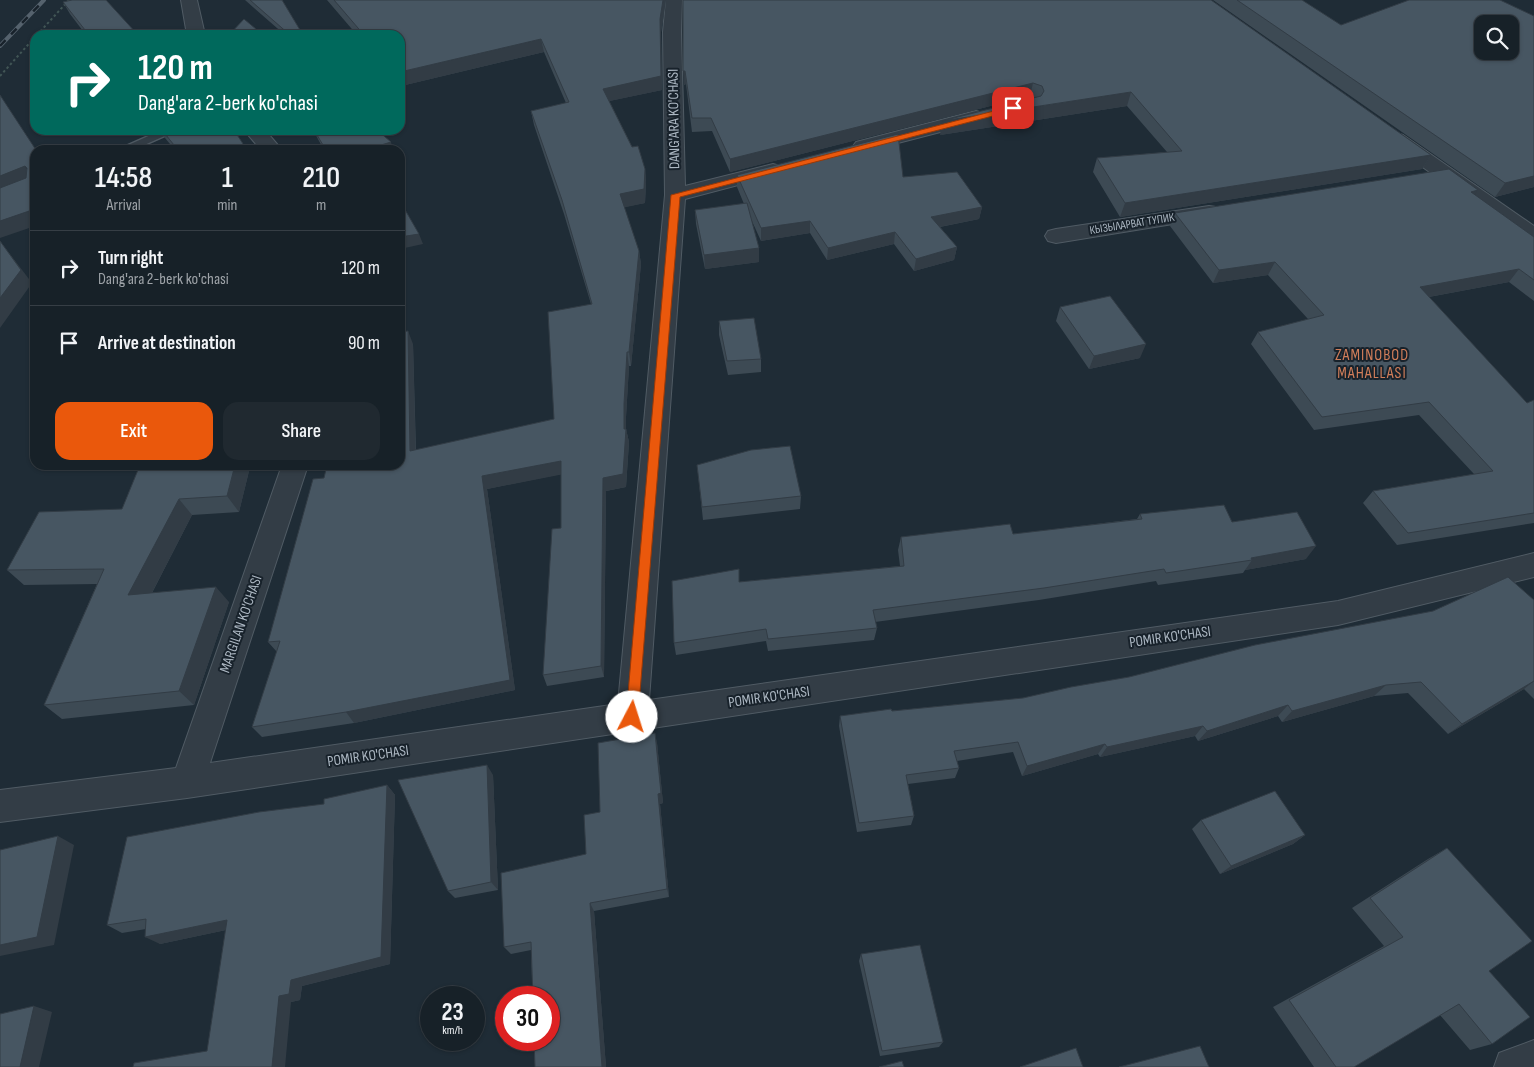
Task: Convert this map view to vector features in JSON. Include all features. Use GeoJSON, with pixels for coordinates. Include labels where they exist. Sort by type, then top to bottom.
{"type":"FeatureCollection","features":[{"type":"Feature","properties":{"kind":"street"},"geometry":{"type":"LineString","coordinates":[[189,0],[195,30]]}},
{"type":"Feature","properties":{"kind":"street","name":"DANG'ARA KO'CHASI"},"geometry":{"type":"LineString","coordinates":[[632,717],[675,195],[672,32],[674,0]]}},
{"type":"Feature","properties":{"kind":"street"},"geometry":{"type":"LineString","coordinates":[[849,150],[992,113]]}},
{"type":"Feature","properties":{"kind":"street"},"geometry":{"type":"LineString","coordinates":[[1382,129],[1534,236]]}},
{"type":"Feature","properties":{"kind":"street"},"geometry":{"type":"LineString","coordinates":[[258,135],[268,145]]}},
{"type":"Feature","properties":{"kind":"street"},"geometry":{"type":"LineString","coordinates":[[675,195],[791,165]]}},
{"type":"Feature","properties":{"kind":"street"},"geometry":{"type":"LineString","coordinates":[[1416,178],[1445,173]]}},
{"type":"Feature","properties":{"kind":"street","name":"КЫЗЫЛАРВАТ ТУПИК"},"geometry":{"type":"LineString","coordinates":[[1056,236],[1231,208]]}},
{"type":"Feature","properties":{"kind":"street","name":"MARGILAN KO'CHASI"},"geometry":{"type":"LineString","coordinates":[[187,782],[293,470]]}},
{"type":"Feature","properties":{"kind":"street","name":"POMIR KO'CHASI"},"geometry":{"type":"LineString","coordinates":[[0,806],[187,782],[1338,613],[1534,565]]}},
{"type":"Feature","properties":{"kind":"street"},"geometry":{"type":"LineString","coordinates":[[1513,1067],[1534,1059]]}},
{"type":"Feature","properties":{"kind":"lane"},"geometry":{"type":"LineString","coordinates":[[135,145],[160,135]]}},
{"type":"Feature","properties":{"kind":"path"},"geometry":{"type":"LineString","coordinates":[[42,30],[69,0]]}},
{"type":"Feature","properties":{"kind":"path"},"geometry":{"type":"LineString","coordinates":[[0,76],[30,43]]}},
{"type":"Feature","properties":{"kind":"building"},"geometry":{"type":"Polygon","coordinates":[[[72,0],[106,0],[133,30],[85,30],[63,2],[72,0]]]}},
{"type":"Feature","properties":{"kind":"building"},"geometry":{"type":"Polygon","coordinates":[[[250,0],[282,0],[300,30],[284,30],[250,0]]]}},
{"type":"Feature","properties":{"kind":"building"},"geometry":{"type":"Polygon","coordinates":[[[334,0],[663,0],[660,19],[661,76],[603,89],[632,147],[638,146],[645,169],[644,189],[620,194],[639,251],[629,352],[627,352],[624,404],[624,429],[626,429],[623,474],[603,478],[601,666],[543,675],[552,529],[561,528],[561,461],[482,476],[510,680],[346,712],[252,727],[280,641],[268,642],[313,479],[324,478],[326,470],[405,470],[405,331],[408,331],[410,451],[554,419],[548,312],[592,304],[562,200],[531,111],[569,102],[541,39],[405,71],[405,30],[360,30],[334,0]]]}},
{"type":"Feature","properties":{"kind":"building"},"geometry":{"type":"Polygon","coordinates":[[[683,0],[1211,0],[1431,155],[1125,203],[1097,158],[1182,151],[1131,92],[942,121],[1041,96],[1044,91],[1042,86],[1033,83],[730,159],[711,118],[692,118],[685,71],[683,71],[683,0]]]}},
{"type":"Feature","properties":{"kind":"building"},"geometry":{"type":"Polygon","coordinates":[[[1237,0],[1302,0],[1341,25],[1409,0],[1500,0],[1534,16],[1534,176],[1505,183],[1237,0]]]}},
{"type":"Feature","properties":{"kind":"building"},"geometry":{"type":"Polygon","coordinates":[[[244,19],[257,30],[234,30],[244,19]]]}},
{"type":"Feature","properties":{"kind":"building"},"geometry":{"type":"Polygon","coordinates":[[[0,95],[33,145],[30,145],[30,211],[0,221],[0,188],[26,178],[27,168],[25,166],[0,176],[0,95]]]}},
{"type":"Feature","properties":{"kind":"building"},"geometry":{"type":"Polygon","coordinates":[[[898,134],[903,177],[957,172],[982,207],[931,217],[957,247],[916,259],[895,232],[828,248],[810,221],[761,228],[737,175],[898,134]]]}},
{"type":"Feature","properties":{"kind":"building"},"geometry":{"type":"Polygon","coordinates":[[[166,135],[237,135],[244,145],[174,145],[166,135]]]}},
{"type":"Feature","properties":{"kind":"building"},"geometry":{"type":"Polygon","coordinates":[[[317,135],[383,135],[391,142],[381,145],[323,145],[317,135]]]}},
{"type":"Feature","properties":{"kind":"building"},"geometry":{"type":"Polygon","coordinates":[[[1449,169],[1478,190],[1471,192],[1534,237],[1534,280],[1519,269],[1420,287],[1527,403],[1534,400],[1534,513],[1408,533],[1373,491],[1493,471],[1429,402],[1322,417],[1258,332],[1324,315],[1275,262],[1219,270],[1175,213],[1449,169]]]}},
{"type":"Feature","properties":{"kind":"building"},"geometry":{"type":"Polygon","coordinates":[[[747,203],[759,248],[704,255],[695,210],[747,203]]]}},
{"type":"Feature","properties":{"kind":"building"},"geometry":{"type":"Polygon","coordinates":[[[405,210],[419,234],[405,236],[405,210]]]}},
{"type":"Feature","properties":{"kind":"building"},"geometry":{"type":"Polygon","coordinates":[[[0,241],[21,270],[0,298],[0,241]]]}},
{"type":"Feature","properties":{"kind":"building"},"geometry":{"type":"Polygon","coordinates":[[[1110,296],[1146,344],[1094,356],[1060,307],[1110,296]]]}},
{"type":"Feature","properties":{"kind":"building"},"geometry":{"type":"Polygon","coordinates":[[[754,318],[761,359],[727,361],[719,321],[754,318]]]}},
{"type":"Feature","properties":{"kind":"building"},"geometry":{"type":"Polygon","coordinates":[[[790,446],[801,496],[702,507],[697,465],[751,450],[790,446]]]}},
{"type":"Feature","properties":{"kind":"building"},"geometry":{"type":"Polygon","coordinates":[[[138,470],[234,470],[227,496],[179,499],[128,595],[216,587],[179,691],[44,705],[104,569],[7,570],[39,512],[122,509],[138,470]]]}},
{"type":"Feature","properties":{"kind":"building"},"geometry":{"type":"Polygon","coordinates":[[[1224,505],[1232,522],[1297,512],[1316,546],[1251,558],[1252,560],[1166,573],[1164,569],[1044,588],[873,610],[877,628],[768,639],[766,629],[674,643],[672,581],[739,569],[739,582],[904,566],[901,537],[1010,524],[1013,534],[1142,519],[1140,514],[1224,505]]]}},
{"type":"Feature","properties":{"kind":"building"},"geometry":{"type":"Polygon","coordinates":[[[1508,577],[1534,600],[1534,681],[1462,724],[1421,682],[1386,685],[1292,711],[1288,705],[1207,731],[1203,726],[1107,747],[1105,744],[1027,766],[1018,742],[954,751],[959,768],[906,775],[914,816],[859,823],[840,716],[891,709],[892,711],[1023,698],[1129,677],[1255,645],[1433,611],[1508,577]]]}},
{"type":"Feature","properties":{"kind":"building"},"geometry":{"type":"Polygon","coordinates":[[[655,733],[661,793],[658,794],[667,889],[590,903],[602,1067],[535,1067],[534,1051],[560,1051],[560,986],[533,986],[531,942],[504,947],[501,873],[586,854],[584,815],[600,812],[598,743],[655,733]]]}},
{"type":"Feature","properties":{"kind":"building"},"geometry":{"type":"Polygon","coordinates":[[[487,765],[491,882],[448,891],[398,780],[487,765]]]}},
{"type":"Feature","properties":{"kind":"building"},"geometry":{"type":"Polygon","coordinates":[[[387,785],[381,957],[291,980],[289,994],[279,996],[272,1067],[133,1067],[134,1063],[207,1051],[227,920],[145,937],[146,919],[107,925],[127,837],[259,812],[324,804],[324,799],[387,785]]]}},
{"type":"Feature","properties":{"kind":"building"},"geometry":{"type":"Polygon","coordinates":[[[1275,791],[1305,835],[1231,866],[1201,820],[1275,791]]]}},
{"type":"Feature","properties":{"kind":"building"},"geometry":{"type":"Polygon","coordinates":[[[58,836],[37,937],[0,945],[0,850],[58,836]]]}},
{"type":"Feature","properties":{"kind":"building"},"geometry":{"type":"Polygon","coordinates":[[[1447,848],[1532,941],[1489,971],[1530,1017],[1492,1044],[1459,1004],[1354,1067],[1336,1067],[1289,1000],[1403,937],[1370,898],[1447,848]]]}},
{"type":"Feature","properties":{"kind":"building"},"geometry":{"type":"Polygon","coordinates":[[[920,945],[943,1042],[882,1051],[861,954],[920,945]]]}},
{"type":"Feature","properties":{"kind":"building"},"geometry":{"type":"Polygon","coordinates":[[[34,1006],[20,1067],[0,1067],[0,1014],[34,1006]]]}},
{"type":"Feature","properties":{"kind":"building"},"geometry":{"type":"Polygon","coordinates":[[[1200,1046],[1209,1067],[1119,1067],[1200,1046]]]}},
{"type":"Feature","properties":{"kind":"building"},"geometry":{"type":"Polygon","coordinates":[[[1076,1048],[1083,1067],[1020,1067],[1076,1048]]]}},
{"type":"Feature","properties":{"kind":"building"},"geometry":{"type":"Polygon","coordinates":[[[902,1061],[904,1067],[879,1067],[902,1061]]]}},
{"type":"Feature","properties":{"kind":"railway"},"geometry":{"type":"LineString","coordinates":[[0,46],[44,0]]}},
{"type":"Feature","properties":{"kind":"district","name":"ZAMINOBOD MAHALLASI"},"geometry":{"type":"Point","coordinates":[1372,364]}},
{"type":"Feature","properties":{"kind":"route"},"geometry":{"type":"LineString","coordinates":[[632,717],[675,195],[1013,108]]}}]}
